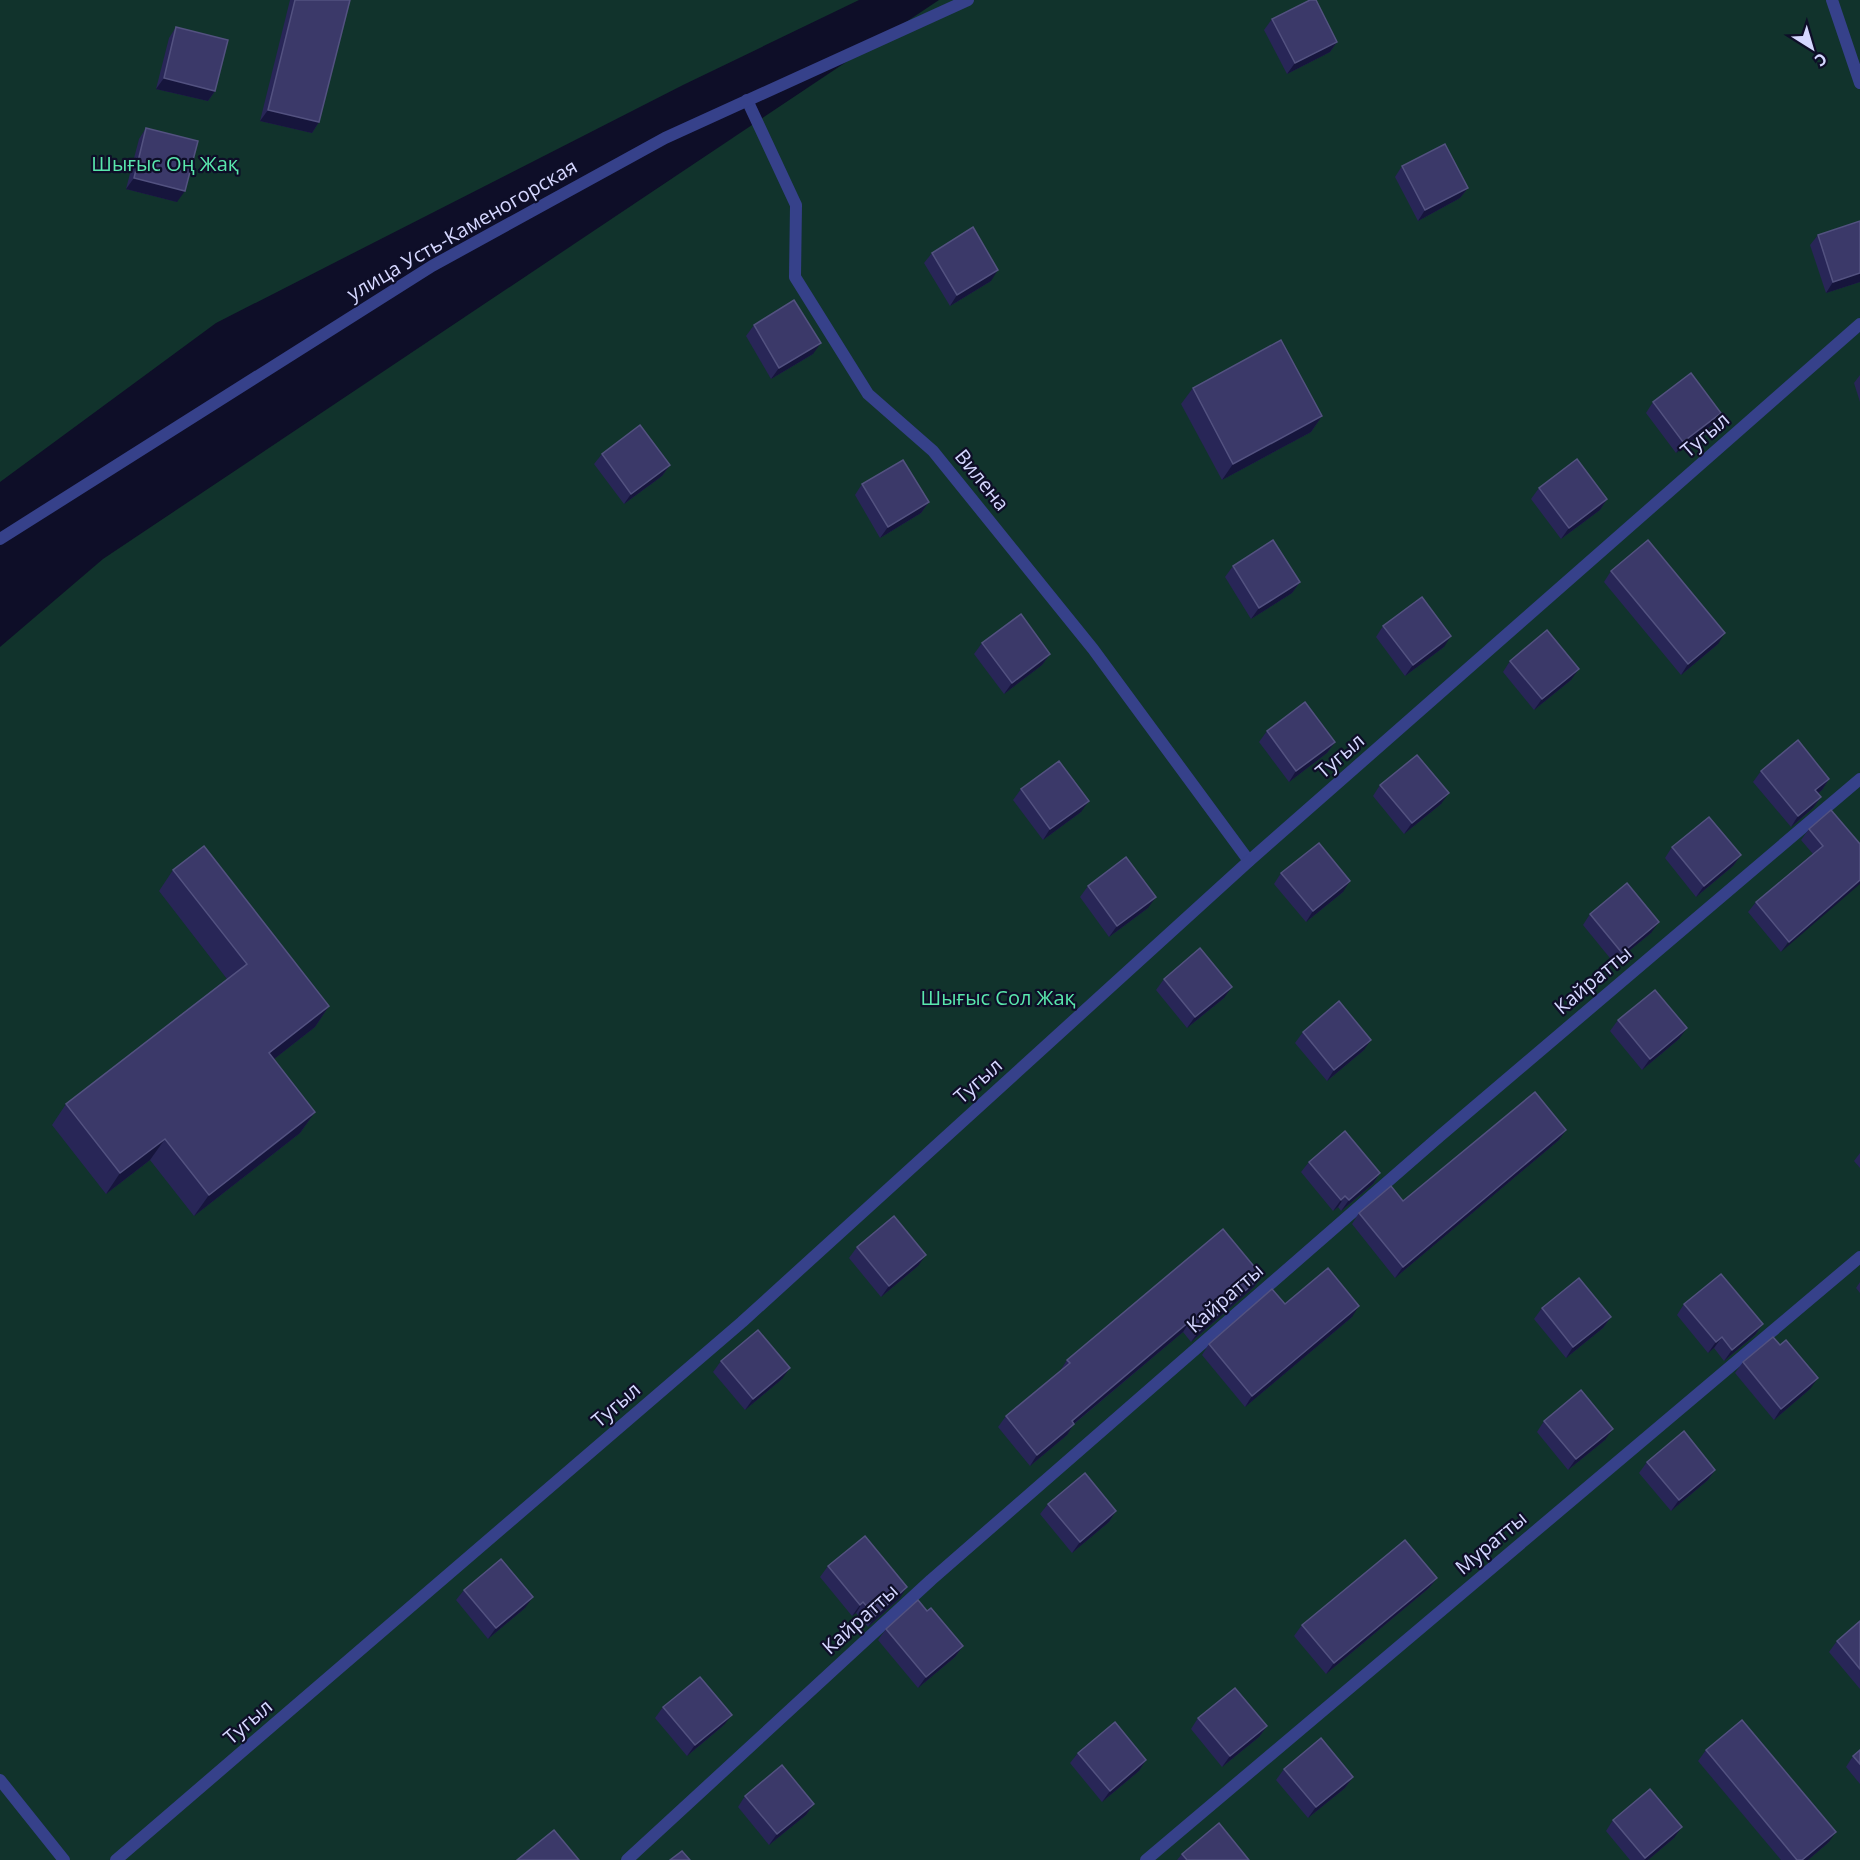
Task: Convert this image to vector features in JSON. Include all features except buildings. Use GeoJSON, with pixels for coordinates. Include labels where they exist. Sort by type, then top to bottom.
{"type":"FeatureCollection","features":[{"type":"Feature","properties":{"kind":"street","name":"улица Усть-Каменогорская"},"geometry":{"type":"LineString","coordinates":[[0,539],[432,266],[665,138],[968,0]]}},
{"type":"Feature","properties":{"kind":"street"},"geometry":{"type":"LineString","coordinates":[[1832,0],[1860,83]]}},
{"type":"Feature","properties":{"kind":"street","name":"Вилена"},"geometry":{"type":"LineString","coordinates":[[747,100],[796,206],[795,277],[868,394],[941,460],[1093,649],[1249,861]]}},
{"type":"Feature","properties":{"kind":"street","name":"Тугыл"},"geometry":{"type":"LineString","coordinates":[[116,1860],[742,1322],[1249,861],[1860,324]]}},
{"type":"Feature","properties":{"kind":"street","name":"Кайратты"},"geometry":{"type":"LineString","coordinates":[[627,1860],[931,1580],[1440,1136],[1860,779]]}},
{"type":"Feature","properties":{"kind":"street","name":"Муратты"},"geometry":{"type":"LineString","coordinates":[[1146,1860],[1860,1257]]}},
{"type":"Feature","properties":{"kind":"street"},"geometry":{"type":"LineString","coordinates":[[0,1780],[64,1860]]}},
{"type":"Feature","properties":{"kind":"green space","name":"Шығыс Оң Жақ"},"geometry":{"type":"Polygon","coordinates":[[[0,0],[859,0],[683,85],[216,323],[0,482],[0,0]]]}},
{"type":"Feature","properties":{"kind":"green space","name":"Шығыс Сол Жақ"},"geometry":{"type":"Polygon","coordinates":[[[939,0],[1860,0],[1860,1860],[0,1860],[0,647],[103,559],[939,0]]]}}]}
